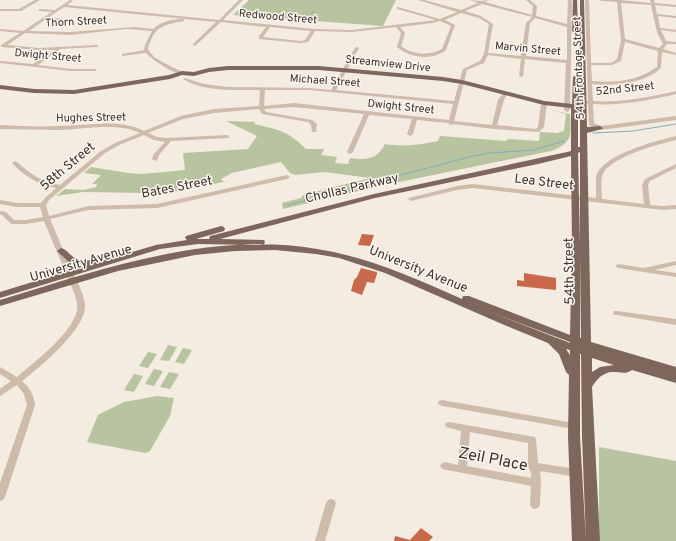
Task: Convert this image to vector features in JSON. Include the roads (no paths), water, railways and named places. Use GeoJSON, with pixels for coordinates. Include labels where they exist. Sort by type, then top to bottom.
{"type":"FeatureCollection","features":[{"type":"Feature","properties":{"kind":"main road","name":"54th Street"},"geometry":{"type":"LineString","coordinates":[[575,0],[575,162],[580,199],[585,278],[593,541]]}},
{"type":"Feature","properties":{"kind":"main road","name":"54th Street"},"geometry":{"type":"LineString","coordinates":[[579,541],[574,426],[574,344],[576,266],[584,148],[583,132],[585,106],[582,0]]}},
{"type":"Feature","properties":{"kind":"main road","name":"Streamview Drive"},"geometry":{"type":"LineString","coordinates":[[0,91],[66,95],[87,94],[183,76],[233,72],[344,72],[461,85],[543,106],[567,108],[585,106]]}},
{"type":"Feature","properties":{"kind":"main road","name":"Streamview Drive"},"geometry":{"type":"LineString","coordinates":[[0,87],[41,93]]}},
{"type":"Feature","properties":{"kind":"main road"},"geometry":{"type":"LineString","coordinates":[[583,132],[588,129],[600,128]]}},
{"type":"Feature","properties":{"kind":"main road","name":"Chollas Parkway"},"geometry":{"type":"LineString","coordinates":[[138,262],[148,256],[198,241],[374,196],[556,157],[584,148]]}},
{"type":"Feature","properties":{"kind":"main road","name":"Chollas Parkway"},"geometry":{"type":"LineString","coordinates":[[148,250],[306,206],[374,190],[556,152],[570,150],[575,151]]}},
{"type":"Feature","properties":{"kind":"main road"},"geometry":{"type":"LineString","coordinates":[[556,157],[570,158],[575,162]]}},
{"type":"Feature","properties":{"kind":"main road"},"geometry":{"type":"LineString","coordinates":[[245,241],[242,238],[249,228]]}},
{"type":"Feature","properties":{"kind":"main road","name":"University Avenue"},"geometry":{"type":"LineString","coordinates":[[0,303],[107,263],[148,250],[198,241],[245,241],[306,245],[359,254],[382,262],[574,344]]}},
{"type":"Feature","properties":{"kind":"main road","name":"University Avenue"},"geometry":{"type":"LineString","coordinates":[[0,295],[138,262],[226,249],[278,248],[316,251],[380,267],[543,337],[676,370]]}},
{"type":"Feature","properties":{"kind":"main road"},"geometry":{"type":"LineString","coordinates":[[60,251],[74,262],[89,264],[107,263]]}},
{"type":"Feature","properties":{"kind":"main road"},"geometry":{"type":"LineString","coordinates":[[576,266],[580,268],[585,278]]}},
{"type":"Feature","properties":{"kind":"main road"},"geometry":{"type":"LineString","coordinates":[[543,337],[560,347],[567,359],[574,382]]}},
{"type":"Feature","properties":{"kind":"main road","name":"University Avenue"},"geometry":{"type":"LineString","coordinates":[[587,348],[646,371],[676,379]]}},
{"type":"Feature","properties":{"kind":"main road"},"geometry":{"type":"LineString","coordinates":[[588,385],[596,372],[602,370],[615,368],[646,371]]}},
{"type":"Feature","properties":{"kind":"street"},"geometry":{"type":"LineString","coordinates":[[0,10],[20,10],[38,0]]}},
{"type":"Feature","properties":{"kind":"street"},"geometry":{"type":"LineString","coordinates":[[195,45],[241,0]]}},
{"type":"Feature","properties":{"kind":"street"},"geometry":{"type":"LineString","coordinates":[[420,0],[480,17],[491,24],[486,54],[482,62],[465,69],[451,123]]}},
{"type":"Feature","properties":{"kind":"street"},"geometry":{"type":"LineString","coordinates":[[472,0],[570,26]]}},
{"type":"Feature","properties":{"kind":"street","name":"Redwood Street"},"geometry":{"type":"LineString","coordinates":[[63,6],[314,30],[352,31],[441,20],[486,0]]}},
{"type":"Feature","properties":{"kind":"street"},"geometry":{"type":"LineString","coordinates":[[521,76],[528,23],[534,17],[535,6],[528,0]]}},
{"type":"Feature","properties":{"kind":"street","name":"54th Frontage Street"},"geometry":{"type":"LineString","coordinates":[[567,108],[570,0]]}},
{"type":"Feature","properties":{"kind":"street","name":"54th Frontage Street"},"geometry":{"type":"LineString","coordinates":[[587,0],[590,82],[585,106],[590,124],[594,127],[600,128]]}},
{"type":"Feature","properties":{"kind":"street"},"geometry":{"type":"LineString","coordinates":[[602,0],[652,2],[676,6]]}},
{"type":"Feature","properties":{"kind":"street"},"geometry":{"type":"LineString","coordinates":[[2,47],[71,1]]}},
{"type":"Feature","properties":{"kind":"street"},"geometry":{"type":"LineString","coordinates":[[589,64],[609,64],[619,61],[623,40],[620,1]]}},
{"type":"Feature","properties":{"kind":"street"},"geometry":{"type":"LineString","coordinates":[[590,82],[607,83],[638,79],[654,72],[659,68],[660,50],[665,45],[652,2]]}},
{"type":"Feature","properties":{"kind":"street"},"geometry":{"type":"LineString","coordinates":[[397,26],[403,34],[399,46],[401,49],[411,53],[426,55],[441,52],[446,47],[453,25],[441,20],[398,8]]}},
{"type":"Feature","properties":{"kind":"street"},"geometry":{"type":"LineString","coordinates":[[40,10],[55,11]]}},
{"type":"Feature","properties":{"kind":"street"},"geometry":{"type":"LineString","coordinates":[[656,15],[676,17]]}},
{"type":"Feature","properties":{"kind":"street"},"geometry":{"type":"LineString","coordinates":[[45,18],[72,21]]}},
{"type":"Feature","properties":{"kind":"street"},"geometry":{"type":"LineString","coordinates":[[124,55],[147,51],[146,47],[154,30],[169,23],[195,19]]}},
{"type":"Feature","properties":{"kind":"street"},"geometry":{"type":"LineString","coordinates":[[270,25],[261,38],[303,42],[306,41],[314,30]]}},
{"type":"Feature","properties":{"kind":"street","name":"Thorn Street"},"geometry":{"type":"LineString","coordinates":[[0,30],[74,34],[134,27],[154,30]]}},
{"type":"Feature","properties":{"kind":"street"},"geometry":{"type":"LineString","coordinates":[[659,29],[676,31]]}},
{"type":"Feature","properties":{"kind":"street"},"geometry":{"type":"LineString","coordinates":[[623,40],[676,54]]}},
{"type":"Feature","properties":{"kind":"street"},"geometry":{"type":"LineString","coordinates":[[664,42],[676,44]]}},
{"type":"Feature","properties":{"kind":"street"},"geometry":{"type":"LineString","coordinates":[[2,47],[58,48],[96,46]]}},
{"type":"Feature","properties":{"kind":"street"},"geometry":{"type":"LineString","coordinates":[[34,66],[58,48]]}},
{"type":"Feature","properties":{"kind":"street"},"geometry":{"type":"LineString","coordinates":[[333,91],[357,48]]}},
{"type":"Feature","properties":{"kind":"street","name":"Michael Street"},"geometry":{"type":"LineString","coordinates":[[147,51],[183,76],[203,85],[222,88],[333,91],[456,103]]}},
{"type":"Feature","properties":{"kind":"street","name":"Marvin Street"},"geometry":{"type":"LineString","coordinates":[[486,54],[569,62]]}},
{"type":"Feature","properties":{"kind":"street","name":"Dwight Street"},"geometry":{"type":"LineString","coordinates":[[0,62],[71,70],[94,70]]}},
{"type":"Feature","properties":{"kind":"street"},"geometry":{"type":"LineString","coordinates":[[263,88],[260,107],[265,114],[310,120],[314,124],[314,131]]}},
{"type":"Feature","properties":{"kind":"street","name":"52nd Street"},"geometry":{"type":"LineString","coordinates":[[585,106],[607,104],[676,92]]}},
{"type":"Feature","properties":{"kind":"street"},"geometry":{"type":"LineString","coordinates":[[494,127],[503,96]]}},
{"type":"Feature","properties":{"kind":"street","name":"Dwight Street"},"geometry":{"type":"LineString","coordinates":[[260,107],[294,106],[532,131],[539,130],[541,128],[543,106]]}},
{"type":"Feature","properties":{"kind":"street","name":"58th Street"},"geometry":{"type":"LineString","coordinates":[[0,393],[18,381],[46,356],[75,324],[81,309],[79,295],[46,217],[43,205],[47,199],[60,186],[107,150],[144,132],[180,118],[201,113],[228,109],[260,107]]}},
{"type":"Feature","properties":{"kind":"street"},"geometry":{"type":"LineString","coordinates":[[350,152],[367,114]]}},
{"type":"Feature","properties":{"kind":"street"},"geometry":{"type":"LineString","coordinates":[[600,128],[676,118]]}},
{"type":"Feature","properties":{"kind":"street"},"geometry":{"type":"LineString","coordinates":[[410,134],[415,119]]}},
{"type":"Feature","properties":{"kind":"street","name":"Hughes Street"},"geometry":{"type":"LineString","coordinates":[[0,127],[50,128],[116,125],[131,127],[156,139],[170,141],[227,137]]}},
{"type":"Feature","properties":{"kind":"street"},"geometry":{"type":"LineString","coordinates":[[599,201],[599,178],[604,166],[647,145],[676,138]]}},
{"type":"Feature","properties":{"kind":"street"},"geometry":{"type":"LineString","coordinates":[[156,159],[156,155],[170,141]]}},
{"type":"Feature","properties":{"kind":"street"},"geometry":{"type":"LineString","coordinates":[[15,163],[31,178],[60,186]]}},
{"type":"Feature","properties":{"kind":"street"},"geometry":{"type":"LineString","coordinates":[[647,206],[645,184],[647,180],[676,166]]}},
{"type":"Feature","properties":{"kind":"street","name":"Bates Street"},"geometry":{"type":"LineString","coordinates":[[0,213],[4,213],[11,221],[17,223],[30,223],[46,217],[92,208],[157,206],[287,177]]}},
{"type":"Feature","properties":{"kind":"street","name":"Lea Street"},"geometry":{"type":"LineString","coordinates":[[411,199],[468,186],[663,208],[676,207]]}},
{"type":"Feature","properties":{"kind":"street"},"geometry":{"type":"LineString","coordinates":[[0,202],[43,205]]}},
{"type":"Feature","properties":{"kind":"street"},"geometry":{"type":"LineString","coordinates":[[644,269],[676,263]]}},
{"type":"Feature","properties":{"kind":"street"},"geometry":{"type":"LineString","coordinates":[[618,266],[676,275]]}},
{"type":"Feature","properties":{"kind":"street"},"geometry":{"type":"LineString","coordinates":[[617,313],[676,322]]}},
{"type":"Feature","properties":{"kind":"street"},"geometry":{"type":"LineString","coordinates":[[0,370],[18,381],[29,393],[31,398],[31,405],[0,497]]}},
{"type":"Feature","properties":{"kind":"street"},"geometry":{"type":"LineString","coordinates":[[442,403],[574,426]]}},
{"type":"Feature","properties":{"kind":"street"},"geometry":{"type":"LineString","coordinates":[[449,425],[532,440],[533,466],[536,473],[535,505]]}},
{"type":"Feature","properties":{"kind":"street"},"geometry":{"type":"LineString","coordinates":[[462,469],[466,428]]}},
{"type":"Feature","properties":{"kind":"street","name":"Zeil Place"},"geometry":{"type":"LineString","coordinates":[[445,466],[536,483]]}},
{"type":"Feature","properties":{"kind":"street"},"geometry":{"type":"LineString","coordinates":[[533,466],[576,473]]}},
{"type":"Feature","properties":{"kind":"street"},"geometry":{"type":"LineString","coordinates":[[320,541],[331,503]]}},
{"type":"Feature","properties":{"kind":"waterway"},"geometry":{"type":"LineString","coordinates":[[311,14],[314,11]]}},
{"type":"Feature","properties":{"kind":"waterway"},"geometry":{"type":"LineString","coordinates":[[593,133],[633,131],[676,124]]}},
{"type":"Feature","properties":{"kind":"waterway"},"geometry":{"type":"LineString","coordinates":[[288,205],[473,156],[490,153],[534,150],[564,141]]}}]}
